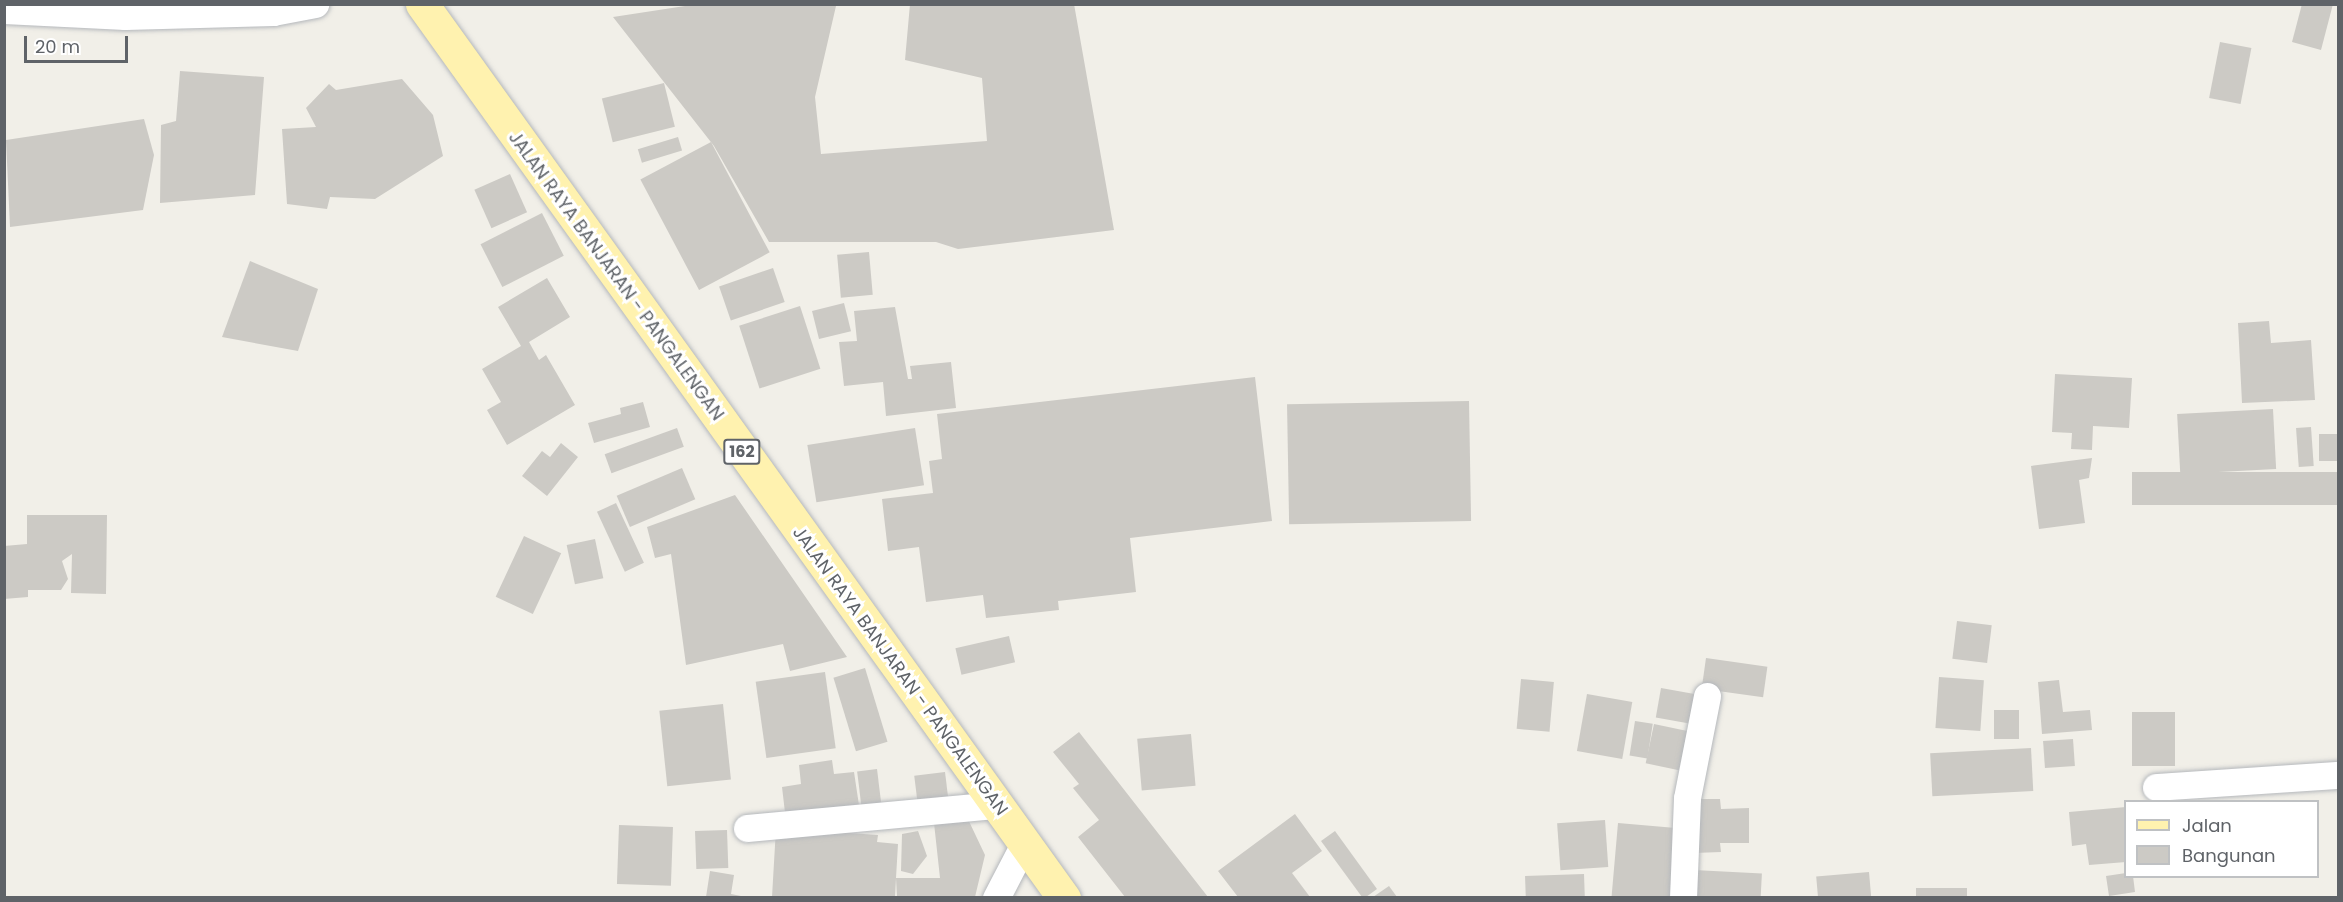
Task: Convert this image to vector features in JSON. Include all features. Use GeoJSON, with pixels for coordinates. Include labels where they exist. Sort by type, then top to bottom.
{"type":"FeatureCollection","features":[{"type":"Feature","properties":{"kind":"main road","name":"JALAN RAYA BANJARAN - PANGALENGAN"},"geometry":{"type":"LineString","coordinates":[[422,4],[1064,897]]}},
{"type":"Feature","properties":{"kind":"street"},"geometry":{"type":"LineString","coordinates":[[4,10],[125,16],[273,12],[315,4]]}},
{"type":"Feature","properties":{"kind":"street"},"geometry":{"type":"LineString","coordinates":[[1683,897],[1687,798],[1707,696]]}},
{"type":"Feature","properties":{"kind":"street"},"geometry":{"type":"LineString","coordinates":[[2156,787],[2338,775]]}},
{"type":"Feature","properties":{"kind":"street"},"geometry":{"type":"LineString","coordinates":[[747,828],[997,805]]}},
{"type":"Feature","properties":{"kind":"street"},"geometry":{"type":"LineString","coordinates":[[996,897],[1024,844]]}},
{"type":"Feature","properties":{"kind":"building"},"geometry":{"type":"Polygon","coordinates":[[[698,4],[836,6],[815,97],[821,154],[987,141],[982,78],[905,60],[910,4],[1074,4],[1114,230],[958,249],[936,242],[769,242],[714,146],[613,17],[698,4]]]}},
{"type":"Feature","properties":{"kind":"building"},"geometry":{"type":"Polygon","coordinates":[[[2302,4],[2333,4],[2321,50],[2292,42],[2302,4]]]}},
{"type":"Feature","properties":{"kind":"building"},"geometry":{"type":"Polygon","coordinates":[[[2220,42],[2251,48],[2241,104],[2209,98],[2220,42]]]}},
{"type":"Feature","properties":{"kind":"building"},"geometry":{"type":"Polygon","coordinates":[[[180,71],[264,77],[255,195],[160,203],[161,125],[176,121],[180,71]]]}},
{"type":"Feature","properties":{"kind":"building"},"geometry":{"type":"Polygon","coordinates":[[[402,79],[433,115],[443,156],[375,199],[330,197],[327,209],[287,204],[282,129],[316,127],[306,108],[329,84],[336,90],[402,79]]]}},
{"type":"Feature","properties":{"kind":"building"},"geometry":{"type":"Polygon","coordinates":[[[664,83],[675,127],[613,142],[602,98],[664,83]]]}},
{"type":"Feature","properties":{"kind":"building"},"geometry":{"type":"Polygon","coordinates":[[[144,119],[154,155],[143,210],[10,227],[6,140],[144,119]]]}},
{"type":"Feature","properties":{"kind":"building"},"geometry":{"type":"Polygon","coordinates":[[[678,137],[682,150],[642,163],[638,149],[678,137]]]}},
{"type":"Feature","properties":{"kind":"building"},"geometry":{"type":"Polygon","coordinates":[[[711,142],[770,252],[699,290],[640,180],[711,142]]]}},
{"type":"Feature","properties":{"kind":"building"},"geometry":{"type":"Polygon","coordinates":[[[510,174],[527,212],[491,228],[474,190],[510,174]]]}},
{"type":"Feature","properties":{"kind":"building"},"geometry":{"type":"Polygon","coordinates":[[[542,213],[564,256],[502,287],[481,244],[542,213]]]}},
{"type":"Feature","properties":{"kind":"building"},"geometry":{"type":"Polygon","coordinates":[[[869,252],[873,295],[841,298],[837,255],[869,252]]]}},
{"type":"Feature","properties":{"kind":"building"},"geometry":{"type":"Polygon","coordinates":[[[250,261],[318,289],[298,351],[222,337],[250,261]]]}},
{"type":"Feature","properties":{"kind":"building"},"geometry":{"type":"Polygon","coordinates":[[[773,268],[785,302],[731,321],[719,287],[773,268]]]}},
{"type":"Feature","properties":{"kind":"building"},"geometry":{"type":"Polygon","coordinates":[[[547,278],[570,317],[529,342],[539,360],[546,355],[575,405],[507,445],[487,410],[501,402],[482,369],[521,346],[498,307],[547,278]]]}},
{"type":"Feature","properties":{"kind":"building"},"geometry":{"type":"Polygon","coordinates":[[[844,303],[851,331],[819,339],[812,311],[844,303]]]}},
{"type":"Feature","properties":{"kind":"building"},"geometry":{"type":"Polygon","coordinates":[[[800,306],[820,369],[760,389],[739,326],[800,306]]]}},
{"type":"Feature","properties":{"kind":"building"},"geometry":{"type":"Polygon","coordinates":[[[895,307],[908,379],[912,379],[910,366],[951,362],[956,408],[886,416],[883,382],[844,386],[839,342],[857,341],[854,311],[895,307]]]}},
{"type":"Feature","properties":{"kind":"building"},"geometry":{"type":"Polygon","coordinates":[[[2269,321],[2271,343],[2311,340],[2315,400],[2242,403],[2238,323],[2269,321]]]}},
{"type":"Feature","properties":{"kind":"building"},"geometry":{"type":"Polygon","coordinates":[[[2055,374],[2132,378],[2129,428],[2093,426],[2092,450],[2071,449],[2072,433],[2052,432],[2055,374]]]}},
{"type":"Feature","properties":{"kind":"building"},"geometry":{"type":"Polygon","coordinates":[[[1255,377],[1272,521],[1130,538],[1136,592],[1058,601],[1059,610],[986,618],[983,595],[926,602],[919,547],[888,551],[882,499],[933,493],[929,461],[942,459],[937,414],[1255,377]]]}},
{"type":"Feature","properties":{"kind":"building"},"geometry":{"type":"Polygon","coordinates":[[[1469,401],[1471,521],[1289,524],[1287,404],[1469,401]]]}},
{"type":"Feature","properties":{"kind":"building"},"geometry":{"type":"Polygon","coordinates":[[[643,402],[650,427],[594,443],[588,423],[621,414],[620,408],[643,402]]]}},
{"type":"Feature","properties":{"kind":"building"},"geometry":{"type":"Polygon","coordinates":[[[2273,409],[2276,469],[2180,474],[2177,414],[2273,409]]]}},
{"type":"Feature","properties":{"kind":"building"},"geometry":{"type":"Polygon","coordinates":[[[2311,427],[2314,466],[2299,467],[2296,428],[2311,427]]]}},
{"type":"Feature","properties":{"kind":"building"},"geometry":{"type":"Polygon","coordinates":[[[677,428],[684,447],[611,473],[605,454],[677,428]]]}},
{"type":"Feature","properties":{"kind":"building"},"geometry":{"type":"Polygon","coordinates":[[[915,428],[924,485],[816,502],[807,445],[915,428]]]}},
{"type":"Feature","properties":{"kind":"building"},"geometry":{"type":"Polygon","coordinates":[[[2319,434],[2338,434],[2338,461],[2319,461],[2319,434]]]}},
{"type":"Feature","properties":{"kind":"building"},"geometry":{"type":"Polygon","coordinates":[[[561,443],[578,457],[547,496],[522,476],[542,451],[550,457],[561,443]]]}},
{"type":"Feature","properties":{"kind":"building"},"geometry":{"type":"Polygon","coordinates":[[[2092,458],[2089,478],[2079,480],[2085,523],[2039,529],[2031,466],[2092,458]]]}},
{"type":"Feature","properties":{"kind":"building"},"geometry":{"type":"Polygon","coordinates":[[[682,468],[695,499],[630,527],[617,496],[682,468]]]}},
{"type":"Feature","properties":{"kind":"building"},"geometry":{"type":"Polygon","coordinates":[[[2132,472],[2338,472],[2338,505],[2132,505],[2132,472]]]}},
{"type":"Feature","properties":{"kind":"building"},"geometry":{"type":"Polygon","coordinates":[[[735,495],[847,657],[790,671],[783,644],[686,665],[671,554],[655,558],[647,527],[735,495]]]}},
{"type":"Feature","properties":{"kind":"building"},"geometry":{"type":"Polygon","coordinates":[[[616,503],[644,563],[625,572],[597,512],[616,503]]]}},
{"type":"Feature","properties":{"kind":"building"},"geometry":{"type":"Polygon","coordinates":[[[27,515],[107,515],[106,594],[71,593],[72,554],[62,561],[68,579],[61,590],[28,590],[28,597],[4,599],[4,546],[27,544],[27,515]]]}},
{"type":"Feature","properties":{"kind":"building"},"geometry":{"type":"Polygon","coordinates":[[[524,536],[561,553],[533,614],[496,597],[524,536]]]}},
{"type":"Feature","properties":{"kind":"building"},"geometry":{"type":"Polygon","coordinates":[[[595,539],[603,578],[575,584],[567,545],[595,539]]]}},
{"type":"Feature","properties":{"kind":"building"},"geometry":{"type":"Polygon","coordinates":[[[1957,621],[1992,625],[1987,663],[1952,659],[1957,621]]]}},
{"type":"Feature","properties":{"kind":"building"},"geometry":{"type":"Polygon","coordinates":[[[1009,636],[1015,662],[961,675],[955,648],[1009,636]]]}},
{"type":"Feature","properties":{"kind":"building"},"geometry":{"type":"Polygon","coordinates":[[[1706,658],[1767,667],[1763,697],[1702,689],[1706,658]]]}},
{"type":"Feature","properties":{"kind":"building"},"geometry":{"type":"Polygon","coordinates":[[[865,668],[888,742],[856,751],[833,678],[865,668]]]}},
{"type":"Feature","properties":{"kind":"building"},"geometry":{"type":"Polygon","coordinates":[[[825,672],[836,748],[766,758],[756,682],[825,672]]]}},
{"type":"Feature","properties":{"kind":"building"},"geometry":{"type":"Polygon","coordinates":[[[1939,677],[1984,680],[1980,731],[1935,728],[1939,677]]]}},
{"type":"Feature","properties":{"kind":"building"},"geometry":{"type":"Polygon","coordinates":[[[1521,679],[1554,682],[1550,732],[1517,729],[1521,679]]]}},
{"type":"Feature","properties":{"kind":"building"},"geometry":{"type":"Polygon","coordinates":[[[2059,680],[2063,712],[2090,710],[2092,730],[2042,734],[2038,682],[2059,680]]]}},
{"type":"Feature","properties":{"kind":"building"},"geometry":{"type":"Polygon","coordinates":[[[1661,688],[1694,694],[1689,723],[1656,718],[1661,688]]]}},
{"type":"Feature","properties":{"kind":"building"},"geometry":{"type":"Polygon","coordinates":[[[1587,694],[1632,702],[1622,759],[1577,751],[1587,694]]]}},
{"type":"Feature","properties":{"kind":"building"},"geometry":{"type":"Polygon","coordinates":[[[723,704],[731,780],[667,786],[659,711],[723,704]]]}},
{"type":"Feature","properties":{"kind":"building"},"geometry":{"type":"Polygon","coordinates":[[[1994,710],[2019,710],[2019,739],[1994,739],[1994,710]]]}},
{"type":"Feature","properties":{"kind":"building"},"geometry":{"type":"Polygon","coordinates":[[[2132,712],[2175,712],[2175,766],[2132,766],[2132,712]]]}},
{"type":"Feature","properties":{"kind":"building"},"geometry":{"type":"Polygon","coordinates":[[[1635,721],[1653,724],[1647,758],[1630,756],[1635,721]]]}},
{"type":"Feature","properties":{"kind":"building"},"geometry":{"type":"Polygon","coordinates":[[[1654,724],[1687,731],[1679,770],[1646,763],[1654,724]]]}},
{"type":"Feature","properties":{"kind":"building"},"geometry":{"type":"Polygon","coordinates":[[[1079,732],[1208,897],[1125,897],[1078,837],[1099,820],[1073,788],[1079,784],[1053,752],[1079,732]]]}},
{"type":"Feature","properties":{"kind":"building"},"geometry":{"type":"Polygon","coordinates":[[[1191,734],[1196,786],[1142,791],[1137,739],[1191,734]]]}},
{"type":"Feature","properties":{"kind":"building"},"geometry":{"type":"Polygon","coordinates":[[[2073,739],[2075,766],[2045,768],[2043,741],[2073,739]]]}},
{"type":"Feature","properties":{"kind":"building"},"geometry":{"type":"Polygon","coordinates":[[[2031,748],[2033,791],[1932,796],[1930,753],[2031,748]]]}},
{"type":"Feature","properties":{"kind":"building"},"geometry":{"type":"Polygon","coordinates":[[[832,760],[834,774],[854,772],[860,812],[786,821],[782,787],[801,784],[799,765],[832,760]]]}},
{"type":"Feature","properties":{"kind":"building"},"geometry":{"type":"Polygon","coordinates":[[[877,769],[882,810],[862,812],[857,771],[877,769]]]}},
{"type":"Feature","properties":{"kind":"building"},"geometry":{"type":"Polygon","coordinates":[[[945,772],[949,806],[918,810],[914,776],[945,772]]]}},
{"type":"Feature","properties":{"kind":"building"},"geometry":{"type":"Polygon","coordinates":[[[1693,799],[1720,799],[1721,809],[1749,808],[1749,843],[1720,843],[1721,852],[1694,853],[1693,799]]]}},
{"type":"Feature","properties":{"kind":"building"},"geometry":{"type":"Polygon","coordinates":[[[2124,807],[2124,862],[2089,865],[2086,844],[2072,846],[2069,812],[2124,807]]]}},
{"type":"Feature","properties":{"kind":"building"},"geometry":{"type":"Polygon","coordinates":[[[1295,814],[1322,851],[1292,873],[1310,897],[1238,897],[1218,871],[1295,814]]]}},
{"type":"Feature","properties":{"kind":"building"},"geometry":{"type":"Polygon","coordinates":[[[966,815],[985,855],[975,897],[897,897],[896,878],[940,878],[934,823],[966,815]]]}},
{"type":"Feature","properties":{"kind":"building"},"geometry":{"type":"Polygon","coordinates":[[[1605,820],[1608,867],[1560,870],[1557,823],[1605,820]]]}},
{"type":"Feature","properties":{"kind":"building"},"geometry":{"type":"Polygon","coordinates":[[[1618,823],[1676,828],[1670,898],[1612,897],[1618,823]]]}},
{"type":"Feature","properties":{"kind":"building"},"geometry":{"type":"Polygon","coordinates":[[[619,825],[673,827],[671,886],[617,884],[619,825]]]}},
{"type":"Feature","properties":{"kind":"building"},"geometry":{"type":"Polygon","coordinates":[[[776,828],[878,835],[877,842],[898,844],[895,897],[772,897],[776,828]]]}},
{"type":"Feature","properties":{"kind":"building"},"geometry":{"type":"Polygon","coordinates":[[[727,830],[728,868],[696,869],[695,831],[727,830]]]}},
{"type":"Feature","properties":{"kind":"building"},"geometry":{"type":"Polygon","coordinates":[[[918,831],[927,856],[913,874],[901,871],[902,834],[918,831]]]}},
{"type":"Feature","properties":{"kind":"building"},"geometry":{"type":"Polygon","coordinates":[[[1335,831],[1377,889],[1366,897],[1362,897],[1321,841],[1335,831]]]}},
{"type":"Feature","properties":{"kind":"building"},"geometry":{"type":"Polygon","coordinates":[[[1694,870],[1762,874],[1761,898],[1693,897],[1694,870]]]}},
{"type":"Feature","properties":{"kind":"building"},"geometry":{"type":"Polygon","coordinates":[[[710,871],[734,875],[731,894],[746,897],[706,897],[710,871]]]}},
{"type":"Feature","properties":{"kind":"building"},"geometry":{"type":"Polygon","coordinates":[[[1869,872],[1871,897],[1818,898],[1816,877],[1869,872]]]}},
{"type":"Feature","properties":{"kind":"building"},"geometry":{"type":"Polygon","coordinates":[[[2124,873],[2124,878],[2133,878],[2135,892],[2109,896],[2106,876],[2124,873]]]}},
{"type":"Feature","properties":{"kind":"building"},"geometry":{"type":"Polygon","coordinates":[[[1584,874],[1585,897],[1526,898],[1525,876],[1584,874]]]}},
{"type":"Feature","properties":{"kind":"building"},"geometry":{"type":"Polygon","coordinates":[[[1389,886],[1397,897],[1373,897],[1389,886]]]}},
{"type":"Feature","properties":{"kind":"building"},"geometry":{"type":"Polygon","coordinates":[[[1916,888],[1967,888],[1967,897],[1916,897],[1916,888]]]}}]}
